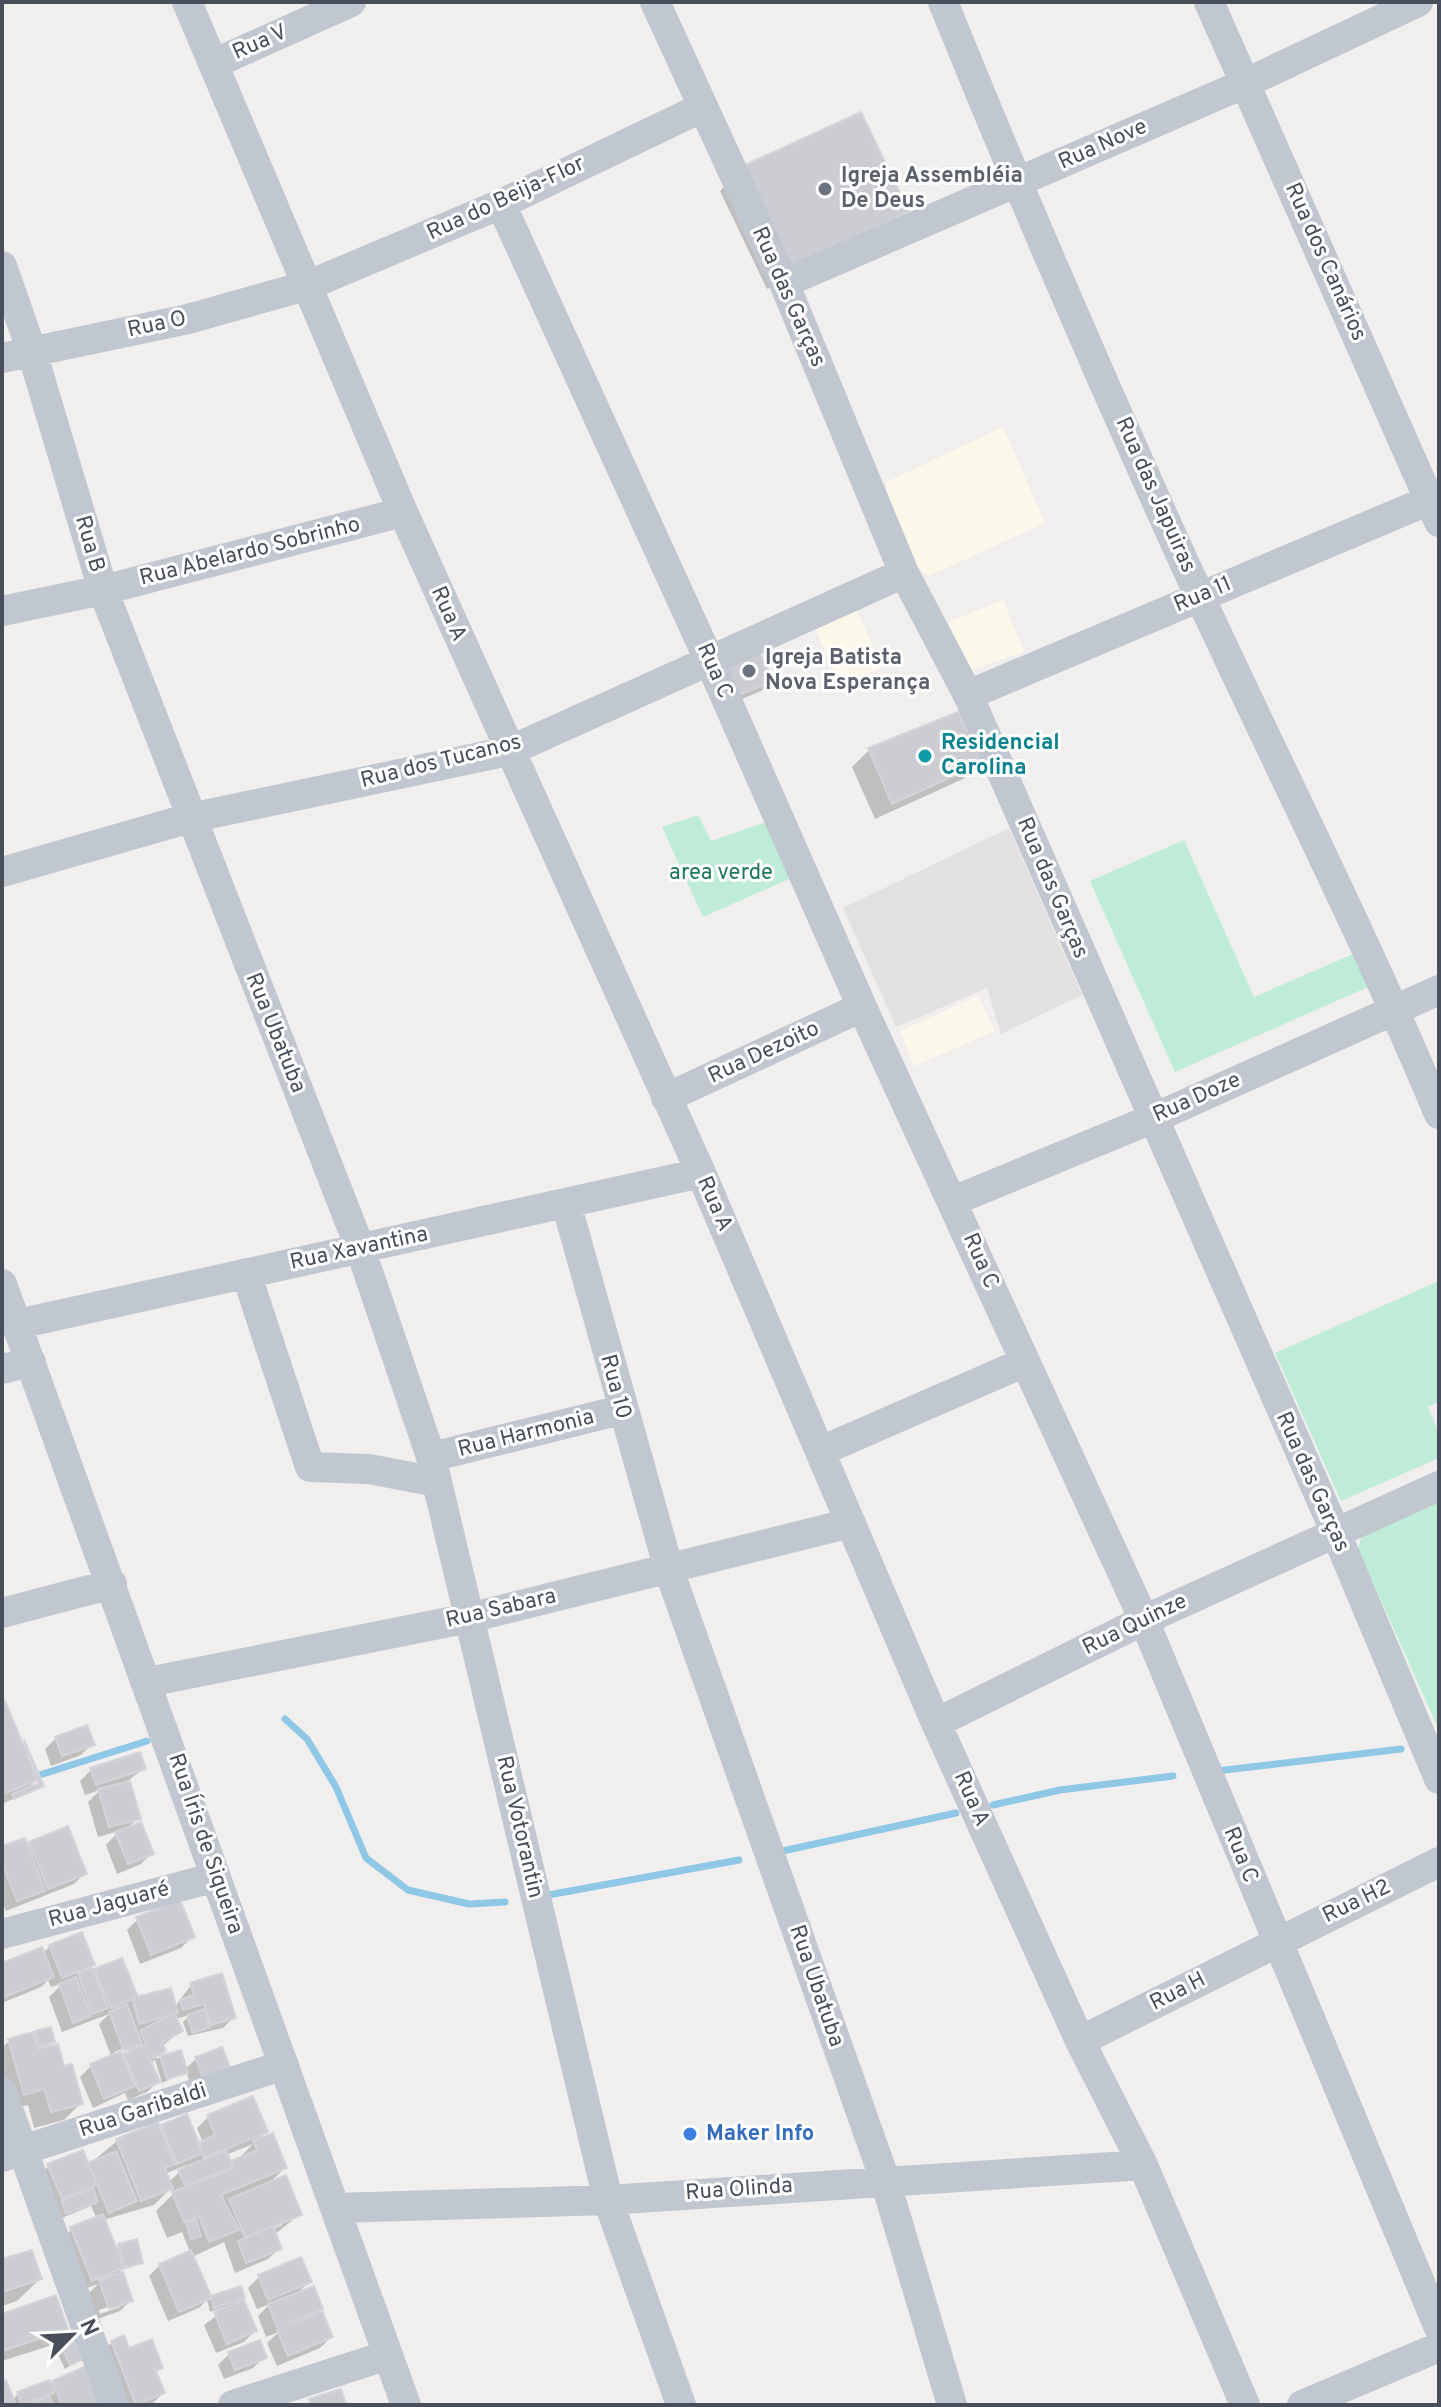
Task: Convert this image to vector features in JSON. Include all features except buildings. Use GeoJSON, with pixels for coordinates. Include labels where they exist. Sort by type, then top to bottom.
{"type":"FeatureCollection","features":[{"type":"Feature","properties":{"kind":"street","name":"Rua A"},"geometry":{"type":"LineString","coordinates":[[187,2],[403,512],[701,1173],[936,1723],[1080,2041],[1143,2165],[1245,2405]]}},
{"type":"Feature","properties":{"kind":"street","name":"Rua V"},"geometry":{"type":"LineString","coordinates":[[213,64],[351,2]]}},
{"type":"Feature","properties":{"kind":"street","name":"Rua das Garças"},"geometry":{"type":"LineString","coordinates":[[655,2],[701,108],[784,283],[904,573],[968,695],[1335,1531],[1439,1779]]}},
{"type":"Feature","properties":{"kind":"street","name":"Rua das Japuiras"},"geometry":{"type":"LineString","coordinates":[[943,2],[1017,183],[1200,597],[1395,1008],[1439,1114]]}},
{"type":"Feature","properties":{"kind":"street","name":"Rua dos Canários"},"geometry":{"type":"LineString","coordinates":[[1209,2],[1436,506]]}},
{"type":"Feature","properties":{"kind":"street","name":"Rua Nove"},"geometry":{"type":"LineString","coordinates":[[784,283],[1246,83],[1418,2]]}},
{"type":"Feature","properties":{"kind":"street","name":"Rua do Beija-Flor"},"geometry":{"type":"LineString","coordinates":[[309,285],[501,204],[701,108]]}},
{"type":"Feature","properties":{"kind":"street","name":"Rua C"},"geometry":{"type":"LineString","coordinates":[[501,204],[710,662],[862,1007],[1144,1620],[1439,2328]]}},
{"type":"Feature","properties":{"kind":"street","name":"Rua B"},"geometry":{"type":"LineString","coordinates":[[2,266],[32,352],[103,590],[190,818]]}},
{"type":"Feature","properties":{"kind":"street","name":"Rua O"},"geometry":{"type":"LineString","coordinates":[[2,358],[188,319],[309,285]]}},
{"type":"Feature","properties":{"kind":"street","name":"Rua 11"},"geometry":{"type":"LineString","coordinates":[[968,695],[1200,597],[1436,506]]}},
{"type":"Feature","properties":{"kind":"street","name":"Rua Abelardo Sobrinho"},"geometry":{"type":"LineString","coordinates":[[2,611],[103,590],[403,512]]}},
{"type":"Feature","properties":{"kind":"street","name":"Rua dos Tucanos"},"geometry":{"type":"LineString","coordinates":[[2,872],[190,818],[509,751],[904,573]]}},
{"type":"Feature","properties":{"kind":"street","name":"Rua Ubatuba"},"geometry":{"type":"LineString","coordinates":[[190,818],[360,1248]]}},
{"type":"Feature","properties":{"kind":"street","name":"Rua Doze"},"geometry":{"type":"LineString","coordinates":[[953,1201],[1152,1119],[1439,990]]}},
{"type":"Feature","properties":{"kind":"street","name":"Rua Dezoito"},"geometry":{"type":"LineString","coordinates":[[666,1098],[862,1007]]}},
{"type":"Feature","properties":{"kind":"street","name":"Rua Xavantina"},"geometry":{"type":"LineString","coordinates":[[18,1324],[701,1173]]}},
{"type":"Feature","properties":{"kind":"street","name":"Rua 10"},"geometry":{"type":"LineString","coordinates":[[566,1203],[621,1410],[669,1570]]}},
{"type":"Feature","properties":{"kind":"street","name":"Rua Votorantin"},"geometry":{"type":"LineString","coordinates":[[360,1248],[434,1470],[608,2200],[681,2405]]}},
{"type":"Feature","properties":{"kind":"street"},"geometry":{"type":"LineString","coordinates":[[246,1273],[310,1467],[434,1470]]}},
{"type":"Feature","properties":{"kind":"street","name":"Rua Íris de Siqueira"},"geometry":{"type":"LineString","coordinates":[[2,1284],[148,1682],[406,2405]]}},
{"type":"Feature","properties":{"kind":"street"},"geometry":{"type":"LineString","coordinates":[[2,1369],[31,1362]]}},
{"type":"Feature","properties":{"kind":"street"},"geometry":{"type":"LineString","coordinates":[[821,1451],[1025,1362]]}},
{"type":"Feature","properties":{"kind":"street","name":"Rua Harmonia"},"geometry":{"type":"LineString","coordinates":[[434,1470],[621,1410]]}},
{"type":"Feature","properties":{"kind":"street","name":"Rua Quinze"},"geometry":{"type":"LineString","coordinates":[[936,1723],[1144,1620],[1439,1486]]}},
{"type":"Feature","properties":{"kind":"street","name":"Rua Sabara"},"geometry":{"type":"LineString","coordinates":[[148,1682],[469,1618],[851,1523]]}},
{"type":"Feature","properties":{"kind":"street","name":"Rua Ubatuba"},"geometry":{"type":"LineString","coordinates":[[669,1570],[885,2180],[952,2405]]}},
{"type":"Feature","properties":{"kind":"street"},"geometry":{"type":"LineString","coordinates":[[2,1613],[112,1584]]}},
{"type":"Feature","properties":{"kind":"street","name":"Rua H2"},"geometry":{"type":"LineString","coordinates":[[1276,1943],[1439,1862]]}},
{"type":"Feature","properties":{"kind":"street","name":"Rua Jaguaré"},"geometry":{"type":"LineString","coordinates":[[2,1934],[216,1877]]}},
{"type":"Feature","properties":{"kind":"street","name":"Rua H"},"geometry":{"type":"LineString","coordinates":[[1080,2041],[1276,1943]]}},
{"type":"Feature","properties":{"kind":"street","name":"Rua Garibaldi"},"geometry":{"type":"LineString","coordinates":[[12,2153],[284,2065]]}},
{"type":"Feature","properties":{"kind":"street"},"geometry":{"type":"LineString","coordinates":[[2,2092],[12,2153],[114,2405]]}},
{"type":"Feature","properties":{"kind":"street","name":"Rua Olinda"},"geometry":{"type":"LineString","coordinates":[[335,2208],[608,2200],[1143,2165]]}},
{"type":"Feature","properties":{"kind":"street"},"geometry":{"type":"LineString","coordinates":[[1302,2405],[1439,2347]]}},
{"type":"Feature","properties":{"kind":"street"},"geometry":{"type":"LineString","coordinates":[[233,2405],[388,2355]]}},
{"type":"Feature","properties":{"kind":"shaded area"},"geometry":{"type":"Polygon","coordinates":[[[1003,427],[1045,523],[928,576],[916,566],[886,498],[887,482],[1003,427]]]}},
{"type":"Feature","properties":{"kind":"shaded area"},"geometry":{"type":"Polygon","coordinates":[[[1003,600],[1024,652],[971,670],[948,622],[1003,600]]]}},
{"type":"Feature","properties":{"kind":"shaded area"},"geometry":{"type":"Polygon","coordinates":[[[853,602],[882,667],[841,687],[812,622],[853,602]]]}},
{"type":"Feature","properties":{"kind":"shaded area"},"geometry":{"type":"Polygon","coordinates":[[[1009,828],[1082,995],[1001,1034],[987,988],[896,1027],[843,908],[1009,828]]]}},
{"type":"Feature","properties":{"kind":"shaded area"},"geometry":{"type":"Polygon","coordinates":[[[978,996],[995,1031],[914,1066],[900,1031],[978,996]]]}},
{"type":"Feature","properties":{"kind":"green space","name":"area verde"},"geometry":{"type":"Polygon","coordinates":[[[698,815],[711,841],[766,822],[789,879],[703,917],[662,827],[698,815]]]}},
{"type":"Feature","properties":{"kind":"green space"},"geometry":{"type":"Polygon","coordinates":[[[1184,840],[1254,997],[1353,954],[1368,987],[1175,1072],[1090,881],[1184,840]]]}},
{"type":"Feature","properties":{"kind":"green space"},"geometry":{"type":"Polygon","coordinates":[[[1439,1281],[1439,1402],[1428,1407],[1439,1432],[1439,1458],[1341,1501],[1275,1353],[1439,1281]]]}},
{"type":"Feature","properties":{"kind":"green space"},"geometry":{"type":"Polygon","coordinates":[[[1439,1501],[1439,1730],[1358,1549],[1362,1535],[1439,1501]]]}},
{"type":"Feature","properties":{"kind":"waterway"},"geometry":{"type":"LineString","coordinates":[[285,1719],[307,1739],[336,1787],[366,1858],[408,1890],[469,1904],[505,1902]]}},
{"type":"Feature","properties":{"kind":"waterway"},"geometry":{"type":"LineString","coordinates":[[30,1778],[147,1741]]}},
{"type":"Feature","properties":{"kind":"waterway"},"geometry":{"type":"LineString","coordinates":[[1217,1771],[1401,1749]]}},
{"type":"Feature","properties":{"kind":"waterway"},"geometry":{"type":"LineString","coordinates":[[993,1805],[1060,1790],[1173,1776]]}},
{"type":"Feature","properties":{"kind":"waterway"},"geometry":{"type":"LineString","coordinates":[[778,1852],[956,1813]]}},
{"type":"Feature","properties":{"kind":"waterway"},"geometry":{"type":"LineString","coordinates":[[543,1896],[739,1860]]}},
{"type":"Feature","properties":{"kind":"place","name":"Igreja Assembléia De Deus"},"geometry":{"type":"Point","coordinates":[825,189]}},
{"type":"Feature","properties":{"kind":"place","name":"Igreja Batista Nova Esperança"},"geometry":{"type":"Point","coordinates":[749,671]}},
{"type":"Feature","properties":{"kind":"place","name":"Residencial Carolina"},"geometry":{"type":"Point","coordinates":[925,756]}},
{"type":"Feature","properties":{"kind":"place","name":"Maker Info"},"geometry":{"type":"Point","coordinates":[690,2134]}}]}
